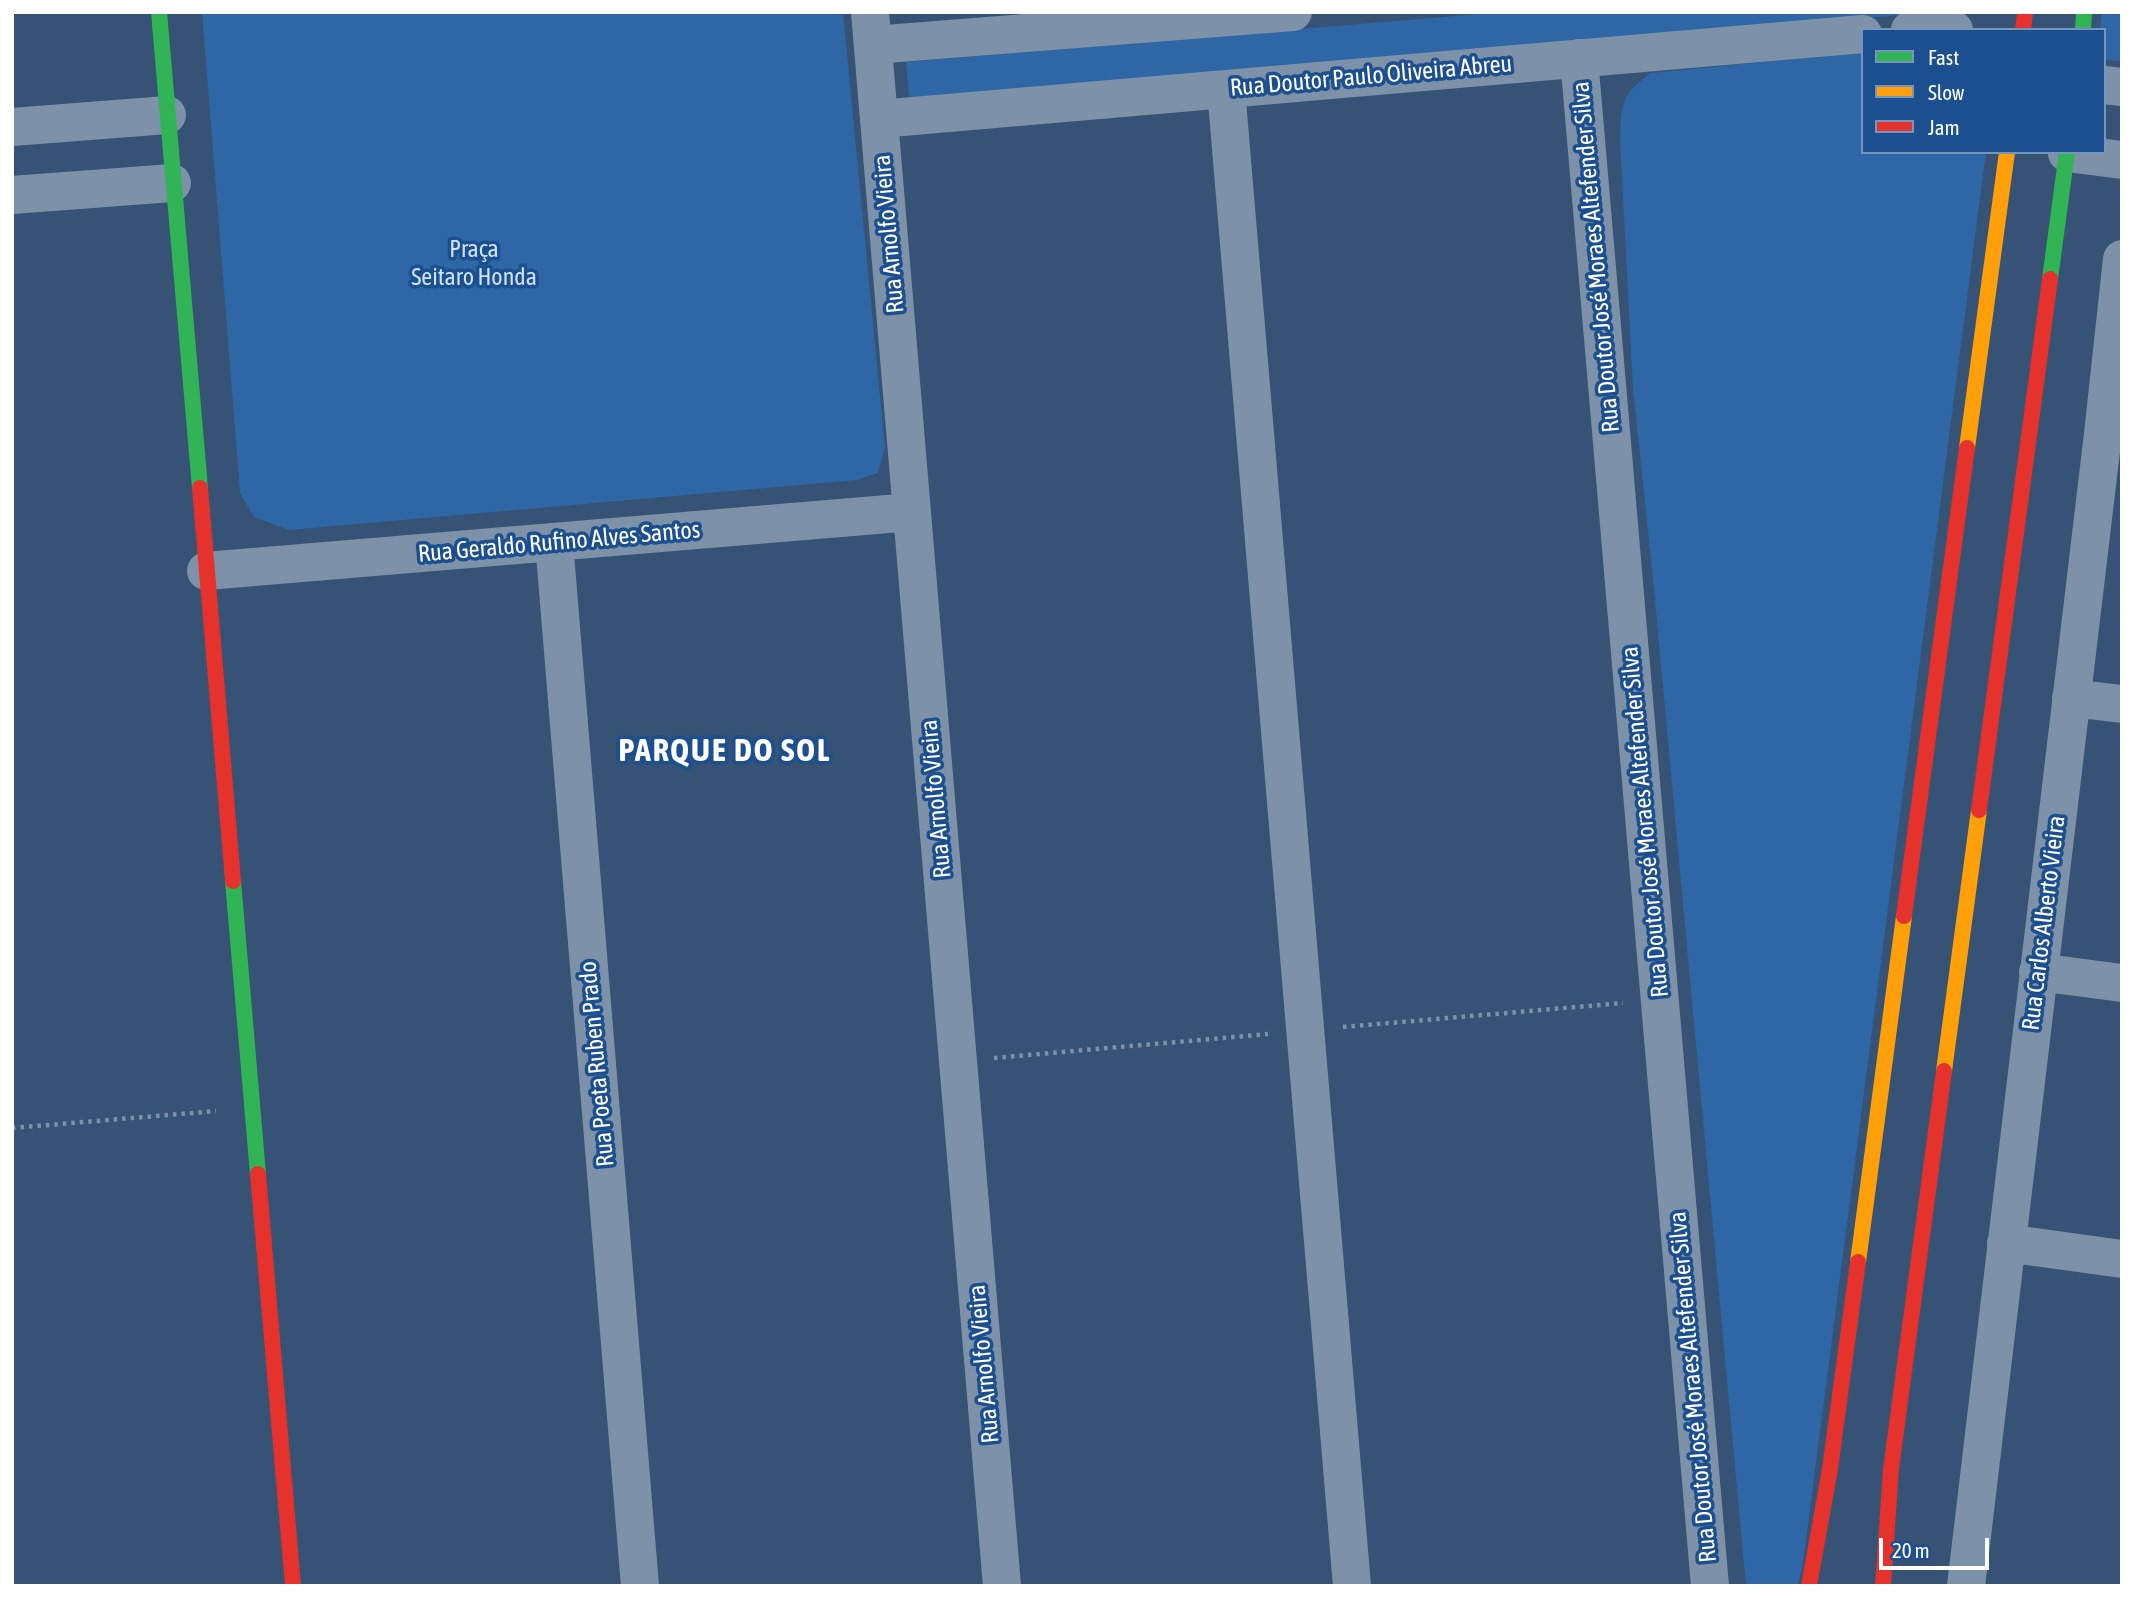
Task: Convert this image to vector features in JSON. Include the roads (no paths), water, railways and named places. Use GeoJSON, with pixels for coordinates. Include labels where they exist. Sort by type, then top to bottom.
{"type":"FeatureCollection","features":[{"type":"Feature","properties":{"kind":"street"},"geometry":{"type":"LineString","coordinates":[[159,12],[293,1586]]}},
{"type":"Feature","properties":{"kind":"street"},"geometry":{"type":"LineString","coordinates":[[872,28],[1293,12]]}},
{"type":"Feature","properties":{"kind":"street","name":"Rua Arnolfo Vieira"},"geometry":{"type":"LineString","coordinates":[[872,28],[1002,1586]]}},
{"type":"Feature","properties":{"kind":"street","name":"Rua Doutor Paulo Oliveira Abreu"},"geometry":{"type":"LineString","coordinates":[[879,119],[1861,34]]}},
{"type":"Feature","properties":{"kind":"street","name":"Rua Doutor José Moraes Altefender Silva"},"geometry":{"type":"LineString","coordinates":[[1579,58],[1710,1586]]}},
{"type":"Feature","properties":{"kind":"street"},"geometry":{"type":"LineString","coordinates":[[1226,89],[1352,1586]]}},
{"type":"Feature","properties":{"kind":"street"},"geometry":{"type":"LineString","coordinates":[[12,127],[167,115]]}},
{"type":"Feature","properties":{"kind":"street"},"geometry":{"type":"LineString","coordinates":[[1809,1586],[1832,1455],[2007,154]]}},
{"type":"Feature","properties":{"kind":"street"},"geometry":{"type":"LineString","coordinates":[[1883,1586],[1893,1456],[2067,154]]}},
{"type":"Feature","properties":{"kind":"street"},"geometry":{"type":"LineString","coordinates":[[2075,154],[2122,160]]}},
{"type":"Feature","properties":{"kind":"street"},"geometry":{"type":"LineString","coordinates":[[12,195],[172,183]]}},
{"type":"Feature","properties":{"kind":"street","name":"Rua Carlos Alberto Vieira"},"geometry":{"type":"LineString","coordinates":[[1966,1586],[2071,698],[2112,435],[2122,259]]}},
{"type":"Feature","properties":{"kind":"street","name":"Rua Geraldo Rufino Alves Santos"},"geometry":{"type":"LineString","coordinates":[[206,571],[912,512]]}},
{"type":"Feature","properties":{"kind":"street","name":"Rua Poeta Ruben Prado"},"geometry":{"type":"LineString","coordinates":[[554,542],[639,1586]]}},
{"type":"Feature","properties":{"kind":"street"},"geometry":{"type":"LineString","coordinates":[[2071,698],[2122,704]]}},
{"type":"Feature","properties":{"kind":"street"},"geometry":{"type":"LineString","coordinates":[[2038,972],[2122,983]]}},
{"type":"Feature","properties":{"kind":"street"},"geometry":{"type":"LineString","coordinates":[[2006,1243],[2122,1259]]}},
{"type":"Feature","properties":{"kind":"district","name":"PARQUE DO SOL"},"geometry":{"type":"Point","coordinates":[725,751]}},
{"type":"Feature","properties":{"kind":"park label","name":"Praça Seitaro Honda"},"geometry":{"type":"Point","coordinates":[474,263]}}]}
